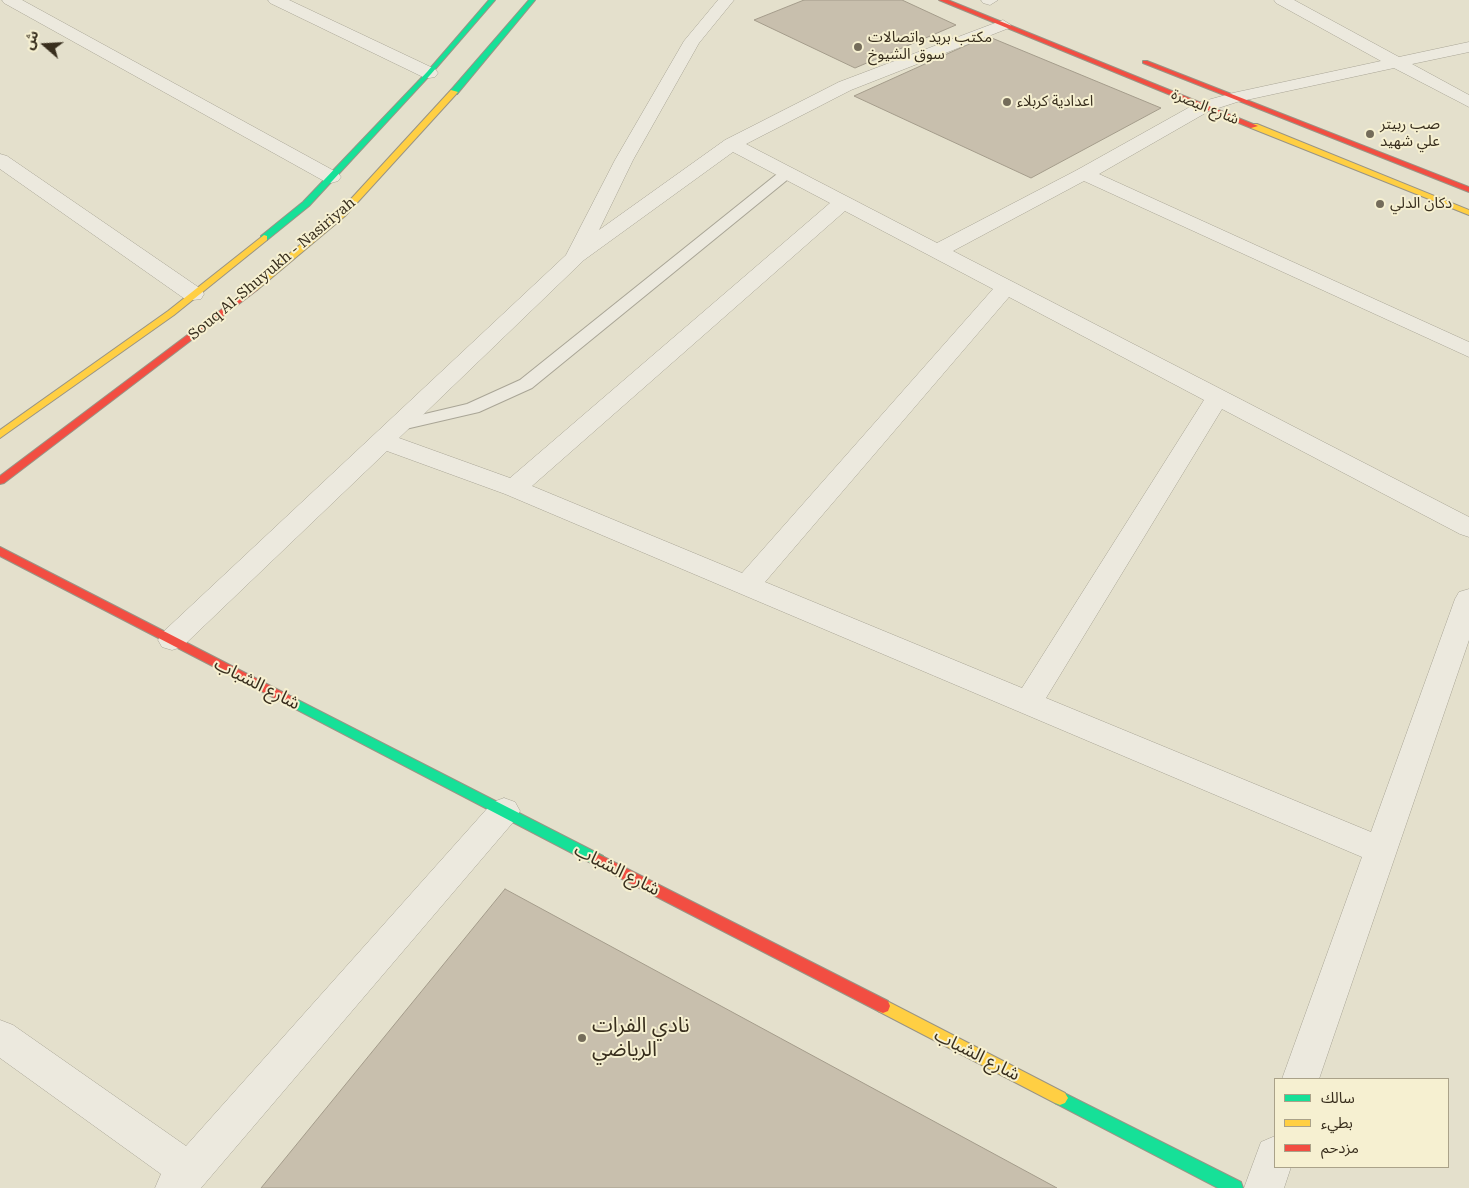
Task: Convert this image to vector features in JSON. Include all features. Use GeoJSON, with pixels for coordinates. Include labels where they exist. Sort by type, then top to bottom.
{"type":"FeatureCollection","features":[{"type":"Feature","properties":{"kind":"main road","name":"Souq Al-Shuyukh - Nasiriyah"},"geometry":{"type":"LineString","coordinates":[[0,436],[193,294],[306,204],[429,73],[492,0]]}},
{"type":"Feature","properties":{"kind":"main road","name":"Souq Al-Shuyukh - Nasiriyah"},"geometry":{"type":"LineString","coordinates":[[0,481],[233,306],[342,214],[468,77],[532,0]]}},
{"type":"Feature","properties":{"kind":"main road","name":"شارع البصرة"},"geometry":{"type":"LineString","coordinates":[[942,0],[1469,213]]}},
{"type":"Feature","properties":{"kind":"main road","name":"شارع البصرة"},"geometry":{"type":"LineString","coordinates":[[1134,58],[1469,190]]}},
{"type":"Feature","properties":{"kind":"main road","name":"شارع الشباب"},"geometry":{"type":"LineString","coordinates":[[0,551],[1235,1188]]}},
{"type":"Feature","properties":{"kind":"street"},"geometry":{"type":"LineString","coordinates":[[10,0],[331,177]]}},
{"type":"Feature","properties":{"kind":"street"},"geometry":{"type":"LineString","coordinates":[[276,0],[429,73]]}},
{"type":"Feature","properties":{"kind":"street"},"geometry":{"type":"LineString","coordinates":[[575,258],[624,160],[692,42],[726,0]]}},
{"type":"Feature","properties":{"kind":"street"},"geometry":{"type":"LineString","coordinates":[[1282,0],[1396,64],[1469,102]]}},
{"type":"Feature","properties":{"kind":"street"},"geometry":{"type":"LineString","coordinates":[[172,640],[575,258],[732,144],[845,86],[1003,25]]}},
{"type":"Feature","properties":{"kind":"street"},"geometry":{"type":"LineString","coordinates":[[936,251],[1084,174],[1203,107],[1233,98],[1469,48]]}},
{"type":"Feature","properties":{"kind":"street"},"geometry":{"type":"LineString","coordinates":[[732,144],[1469,528]]}},
{"type":"Feature","properties":{"kind":"street"},"geometry":{"type":"LineString","coordinates":[[0,160],[193,294]]}},
{"type":"Feature","properties":{"kind":"street"},"geometry":{"type":"LineString","coordinates":[[1084,174],[1469,350]]}},
{"type":"Feature","properties":{"kind":"street"},"geometry":{"type":"LineString","coordinates":[[514,488],[843,202]]}},
{"type":"Feature","properties":{"kind":"street"},"geometry":{"type":"LineString","coordinates":[[747,585],[1006,287]]}},
{"type":"Feature","properties":{"kind":"street"},"geometry":{"type":"LineString","coordinates":[[1028,703],[1218,397]]}},
{"type":"Feature","properties":{"kind":"street"},"geometry":{"type":"LineString","coordinates":[[389,433],[514,488],[1381,850]]}},
{"type":"Feature","properties":{"kind":"street"},"geometry":{"type":"LineString","coordinates":[[1301,1078],[1469,599]]}},
{"type":"Feature","properties":{"kind":"street"},"geometry":{"type":"LineString","coordinates":[[0,1037],[182,1180],[504,811]]}},
{"type":"Feature","properties":{"kind":"street"},"geometry":{"type":"LineString","coordinates":[[1264,1188],[1274,1157]]}},
{"type":"Feature","properties":{"kind":"lane"},"geometry":{"type":"LineString","coordinates":[[389,433],[473,408],[526,384],[787,173]]}},
{"type":"Feature","properties":{"kind":"building","name":"مكتب بريد واتصالات سوق الشيوخ"},"geometry":{"type":"Polygon","coordinates":[[[804,0],[902,0],[956,25],[855,68],[754,20],[804,0]]]}},
{"type":"Feature","properties":{"kind":"building","name":"اعدادية كربلاء"},"geometry":{"type":"Polygon","coordinates":[[[987,36],[1161,108],[1031,178],[854,96],[987,36]]]}},
{"type":"Feature","properties":{"kind":"building","name":"نادي الفرات الرياضي"},"geometry":{"type":"Polygon","coordinates":[[[505,889],[1057,1188],[261,1188],[505,889]]]}},
{"type":"Feature","properties":{"kind":"traffic: fast"},"geometry":{"type":"LineString","coordinates":[[264,238],[306,204],[429,73],[492,0]]}},
{"type":"Feature","properties":{"kind":"traffic: fast"},"geometry":{"type":"LineString","coordinates":[[454,92],[532,0]]}},
{"type":"Feature","properties":{"kind":"traffic: fast"},"geometry":{"type":"LineString","coordinates":[[292,702],[598,860]]}},
{"type":"Feature","properties":{"kind":"traffic: fast"},"geometry":{"type":"LineString","coordinates":[[1060,1098],[1235,1188]]}},
{"type":"Feature","properties":{"kind":"traffic: slow"},"geometry":{"type":"LineString","coordinates":[[254,288],[342,214],[454,92]]}},
{"type":"Feature","properties":{"kind":"traffic: slow"},"geometry":{"type":"LineString","coordinates":[[1254,126],[1469,213]]}},
{"type":"Feature","properties":{"kind":"traffic: slow"},"geometry":{"type":"LineString","coordinates":[[0,435],[171,313],[264,238]]}},
{"type":"Feature","properties":{"kind":"traffic: slow"},"geometry":{"type":"LineString","coordinates":[[883,1006],[1060,1098]]}},
{"type":"Feature","properties":{"kind":"traffic: jam"},"geometry":{"type":"LineString","coordinates":[[942,0],[1254,126]]}},
{"type":"Feature","properties":{"kind":"traffic: jam"},"geometry":{"type":"LineString","coordinates":[[1145,62],[1469,190]]}},
{"type":"Feature","properties":{"kind":"traffic: jam"},"geometry":{"type":"LineString","coordinates":[[0,481],[254,288]]}},
{"type":"Feature","properties":{"kind":"traffic: jam"},"geometry":{"type":"LineString","coordinates":[[0,551],[292,702]]}},
{"type":"Feature","properties":{"kind":"traffic: jam"},"geometry":{"type":"LineString","coordinates":[[598,860],[883,1006]]}},
{"type":"Feature","properties":{"kind":"place","name":"مكتب بريد واتصالات سوق الشيوخ"},"geometry":{"type":"Point","coordinates":[858,47]}},
{"type":"Feature","properties":{"kind":"place","name":"اعدادية كربلاء"},"geometry":{"type":"Point","coordinates":[1007,102]}},
{"type":"Feature","properties":{"kind":"place","name":"صب ربيتر علي شهيد"},"geometry":{"type":"Point","coordinates":[1370,134]}},
{"type":"Feature","properties":{"kind":"place","name":"دكان الدلي"},"geometry":{"type":"Point","coordinates":[1380,204]}},
{"type":"Feature","properties":{"kind":"place","name":"نادي الفرات الرياضي"},"geometry":{"type":"Point","coordinates":[582,1038]}}]}
